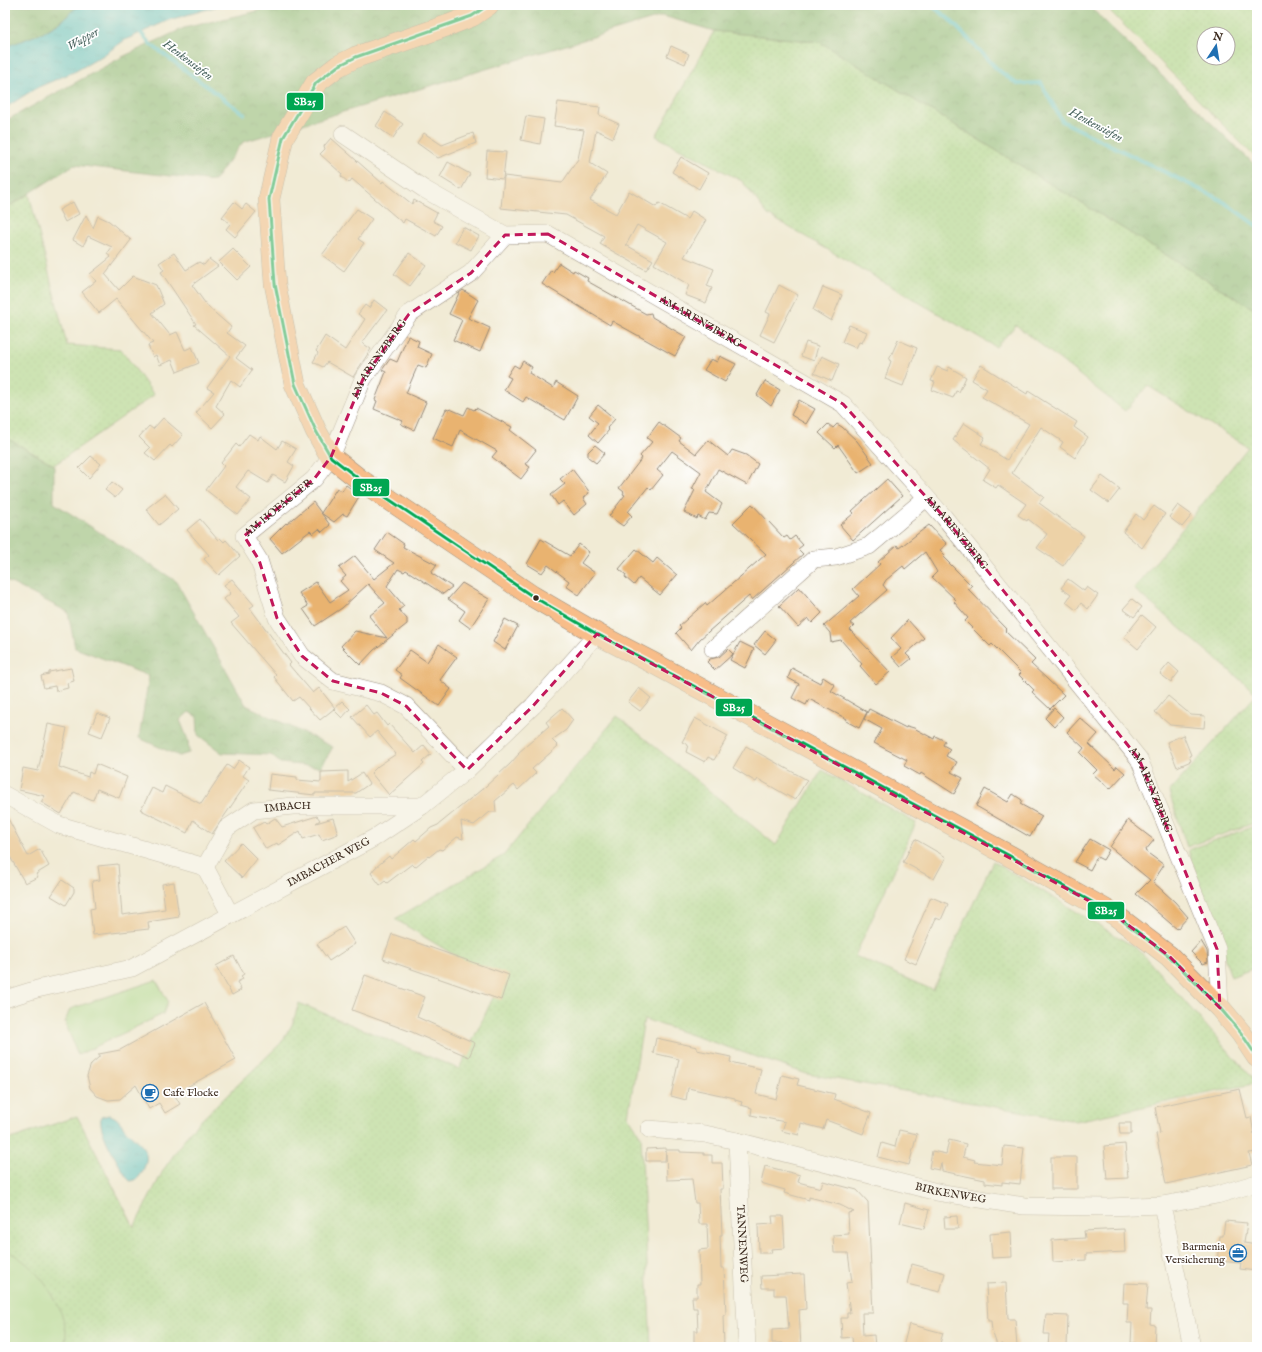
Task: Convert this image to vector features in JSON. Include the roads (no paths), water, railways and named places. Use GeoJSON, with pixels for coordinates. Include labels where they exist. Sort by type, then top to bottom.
{"type":"FeatureCollection","features":[{"type":"Feature","properties":{"kind":"main road"},"geometry":{"type":"LineString","coordinates":[[488,5],[472,16],[356,57],[338,66],[316,83],[283,138],[268,199],[275,284],[295,384],[316,431],[332,456],[365,483],[492,570],[597,634],[654,663],[1010,856],[1115,915],[1169,956],[1220,1008],[1241,1033],[1257,1057]]}},
{"type":"Feature","properties":{"kind":"street"},"geometry":{"type":"LineString","coordinates":[[343,134],[424,189],[505,235]]}},
{"type":"Feature","properties":{"kind":"street","name":"AM ARENZBERG"},"geometry":{"type":"LineString","coordinates":[[332,456],[363,379],[409,314],[471,273],[505,235],[548,234],[843,404],[944,517],[997,580],[1139,759],[1217,949],[1220,1008]]}},
{"type":"Feature","properties":{"kind":"street","name":"AM HOFACKER"},"geometry":{"type":"LineString","coordinates":[[332,456],[314,479],[244,536],[259,560],[277,618],[302,656],[333,681],[381,693],[406,706],[467,770]]}},
{"type":"Feature","properties":{"kind":"street"},"geometry":{"type":"LineString","coordinates":[[713,648],[814,559],[836,557],[869,546],[926,498]]}},
{"type":"Feature","properties":{"kind":"street","name":"IMBACHER WEG"},"geometry":{"type":"LineString","coordinates":[[5,999],[37,989],[132,968],[169,950],[230,914],[374,838],[422,806],[467,770],[533,706],[597,634]]}},
{"type":"Feature","properties":{"kind":"street"},"geometry":{"type":"LineString","coordinates":[[5,795],[59,826],[205,867],[230,914]]}},
{"type":"Feature","properties":{"kind":"street","name":"IMBACH"},"geometry":{"type":"LineString","coordinates":[[205,867],[227,828],[254,810],[293,806],[422,806]]}},
{"type":"Feature","properties":{"kind":"street","name":"BIRKENWEG"},"geometry":{"type":"LineString","coordinates":[[649,1129],[705,1134],[937,1192],[1024,1206],[1107,1207],[1162,1205],[1217,1195],[1257,1183]]}},
{"type":"Feature","properties":{"kind":"street","name":"TANNENWEG"},"geometry":{"type":"LineString","coordinates":[[737,1141],[747,1347]]}},
{"type":"Feature","properties":{"kind":"street"},"geometry":{"type":"LineString","coordinates":[[1162,1205],[1192,1347]]}},
{"type":"Feature","properties":{"kind":"water","name":"Wupper"},"geometry":{"type":"Polygon","coordinates":[[[87,5],[222,5],[169,20],[125,40],[102,56],[76,71],[36,88],[5,108],[5,47],[49,29],[62,21],[75,9],[87,5]]]}},
{"type":"Feature","properties":{"kind":"water"},"geometry":{"type":"Polygon","coordinates":[[[109,1115],[118,1120],[142,1146],[146,1154],[145,1165],[137,1179],[130,1181],[126,1177],[106,1139],[101,1124],[101,1117],[109,1115]]]}},
{"type":"Feature","properties":{"kind":"waterway","name":"Henkensiefen"},"geometry":{"type":"LineString","coordinates":[[931,5],[949,19],[997,69],[1017,84],[1041,83],[1062,121],[1221,200],[1257,226]]}},
{"type":"Feature","properties":{"kind":"waterway","name":"Henkensiefen"},"geometry":{"type":"LineString","coordinates":[[137,28],[150,44],[244,114]]}},
{"type":"Feature","properties":{"kind":"place","name":"Cafe Flocke"},"geometry":{"type":"Point","coordinates":[150,1093]}},
{"type":"Feature","properties":{"kind":"place","name":"Barmenia Versicherung"},"geometry":{"type":"Point","coordinates":[1238,1253]}}]}
